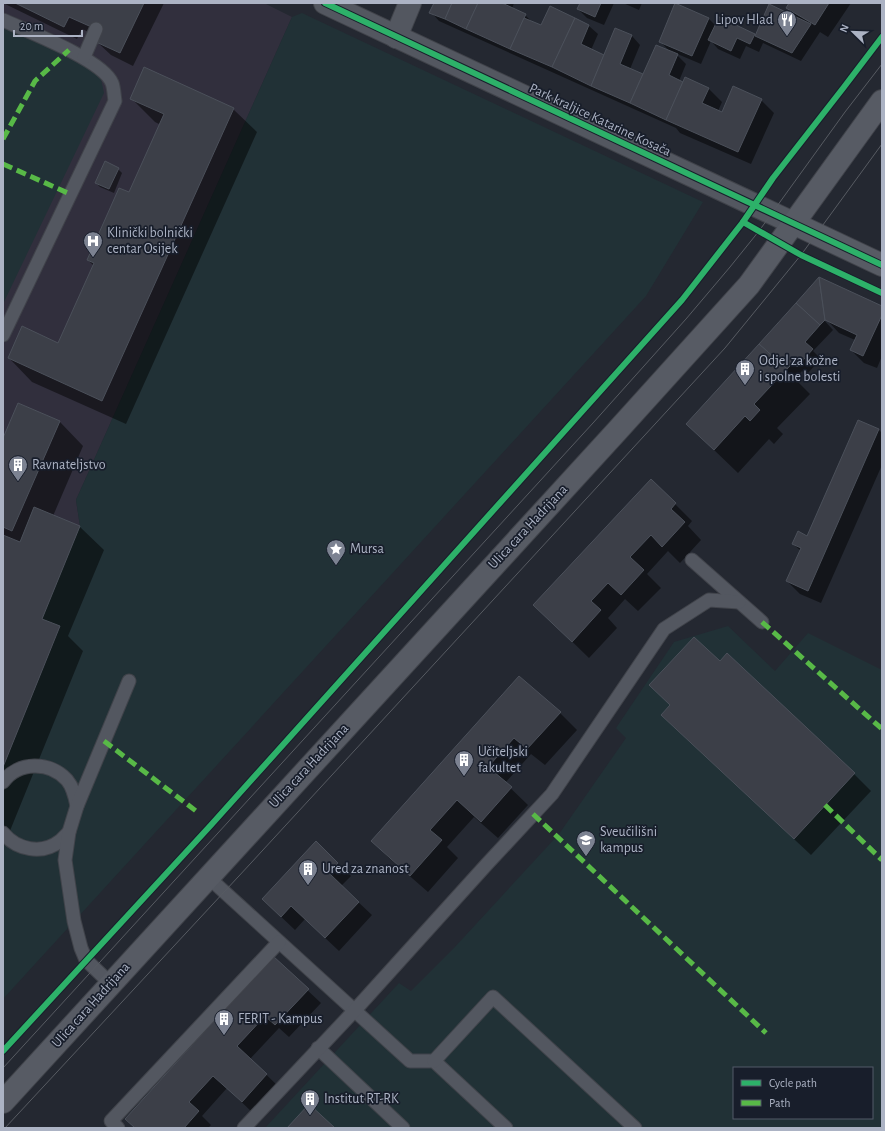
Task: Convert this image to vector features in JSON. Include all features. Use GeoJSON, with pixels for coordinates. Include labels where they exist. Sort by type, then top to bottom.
{"type":"FeatureCollection","features":[{"type":"Feature","properties":{"kind":"main road"},"geometry":{"type":"LineString","coordinates":[[882,101],[793,224],[882,265]]}},
{"type":"Feature","properties":{"kind":"main road","name":"Ulica cara Hadrijana"},"geometry":{"type":"LineString","coordinates":[[3,1102],[748,285],[793,224]]}},
{"type":"Feature","properties":{"kind":"street","name":"Park kraljice Katarine Kosača"},"geometry":{"type":"LineString","coordinates":[[325,3],[793,224]]}},
{"type":"Feature","properties":{"kind":"street"},"geometry":{"type":"LineString","coordinates":[[396,37],[410,3]]}},
{"type":"Feature","properties":{"kind":"lane"},"geometry":{"type":"LineString","coordinates":[[3,20],[84,57],[104,71],[112,82],[115,101],[3,335]]}},
{"type":"Feature","properties":{"kind":"lane"},"geometry":{"type":"LineString","coordinates":[[84,57],[96,29]]}},
{"type":"Feature","properties":{"kind":"lane"},"geometry":{"type":"LineString","coordinates":[[692,560],[762,622]]}},
{"type":"Feature","properties":{"kind":"lane"},"geometry":{"type":"LineString","coordinates":[[244,1128],[355,1010],[476,875],[552,794],[664,629],[709,600],[739,602]]}},
{"type":"Feature","properties":{"kind":"lane"},"geometry":{"type":"LineString","coordinates":[[111,984],[86,960],[78,938],[65,860],[69,832],[77,806],[129,681]]}},
{"type":"Feature","properties":{"kind":"lane"},"geometry":{"type":"LineString","coordinates":[[3,782],[17,770],[30,766],[44,766],[57,771],[67,780],[74,792],[77,806]]}},
{"type":"Feature","properties":{"kind":"lane"},"geometry":{"type":"LineString","coordinates":[[3,833],[8,839],[19,846],[33,849],[47,848],[59,842],[69,832]]}},
{"type":"Feature","properties":{"kind":"lane"},"geometry":{"type":"LineString","coordinates":[[208,877],[410,1061],[434,1061],[506,1128]]}},
{"type":"Feature","properties":{"kind":"lane"},"geometry":{"type":"LineString","coordinates":[[118,1128],[111,1121],[279,942]]}},
{"type":"Feature","properties":{"kind":"lane"},"geometry":{"type":"LineString","coordinates":[[434,1061],[493,997],[635,1128]]}},
{"type":"Feature","properties":{"kind":"lane"},"geometry":{"type":"LineString","coordinates":[[318,1048],[403,1128]]}},
{"type":"Feature","properties":{"kind":"shaded area","name":"Klinički bolnički centar Osijek"},"geometry":{"type":"Polygon","coordinates":[[[3,3],[264,3],[292,17],[76,500],[80,526],[42,619],[60,626],[3,767],[3,3]]]}},
{"type":"Feature","properties":{"kind":"shaded area"},"geometry":{"type":"Polygon","coordinates":[[[302,13],[703,202],[646,296],[3,999],[3,767],[60,627],[42,619],[80,526],[76,500],[292,17],[302,13]]]}},
{"type":"Feature","properties":{"kind":"shaded area"},"geometry":{"type":"Polygon","coordinates":[[[3,19],[99,70],[104,93],[3,304],[3,19]]]}},
{"type":"Feature","properties":{"kind":"shaded area"},"geometry":{"type":"Polygon","coordinates":[[[728,626],[775,671],[808,633],[882,670],[882,1128],[265,1128],[399,983],[411,991],[454,948],[559,834],[626,738],[616,728],[674,642],[728,626]]]}},
{"type":"Feature","properties":{"kind":"building"},"geometry":{"type":"Polygon","coordinates":[[[15,3],[144,3],[120,53],[96,42],[96,29],[69,17],[64,27],[15,3]]]}},
{"type":"Feature","properties":{"kind":"building"},"geometry":{"type":"Polygon","coordinates":[[[434,3],[452,3],[445,19],[429,13],[434,3]]]}},
{"type":"Feature","properties":{"kind":"building"},"geometry":{"type":"Polygon","coordinates":[[[452,3],[478,3],[466,29],[445,19],[452,3]]]}},
{"type":"Feature","properties":{"kind":"building"},"geometry":{"type":"Polygon","coordinates":[[[478,3],[502,3],[526,14],[510,49],[466,29],[478,3]]]}},
{"type":"Feature","properties":{"kind":"building"},"geometry":{"type":"Polygon","coordinates":[[[580,3],[601,3],[595,17],[577,9],[580,3]]]}},
{"type":"Feature","properties":{"kind":"building"},"geometry":{"type":"Polygon","coordinates":[[[675,3],[709,18],[692,56],[659,42],[675,3]]]}},
{"type":"Feature","properties":{"kind":"building"},"geometry":{"type":"Polygon","coordinates":[[[789,3],[829,3],[815,25],[786,8],[789,3]]]}},
{"type":"Feature","properties":{"kind":"building"},"geometry":{"type":"Polygon","coordinates":[[[769,4],[811,24],[792,53],[755,36],[769,4]]]}},
{"type":"Feature","properties":{"kind":"building"},"geometry":{"type":"Polygon","coordinates":[[[550,6],[575,18],[552,67],[510,49],[524,18],[541,25],[550,6]]]}},
{"type":"Feature","properties":{"kind":"building"},"geometry":{"type":"Polygon","coordinates":[[[719,17],[755,34],[750,44],[737,38],[731,51],[708,40],[719,17]]]}},
{"type":"Feature","properties":{"kind":"building"},"geometry":{"type":"Polygon","coordinates":[[[575,18],[589,25],[581,44],[604,55],[591,86],[552,67],[575,18]]]}},
{"type":"Feature","properties":{"kind":"building"},"geometry":{"type":"Polygon","coordinates":[[[615,28],[632,35],[620,64],[643,74],[630,103],[591,86],[615,28]]]}},
{"type":"Feature","properties":{"kind":"building"},"geometry":{"type":"Polygon","coordinates":[[[656,45],[678,54],[669,75],[683,82],[666,120],[630,103],[656,45]]]}},
{"type":"Feature","properties":{"kind":"building"},"geometry":{"type":"Polygon","coordinates":[[[144,67],[234,108],[102,401],[8,358],[22,326],[58,343],[94,263],[87,260],[119,188],[129,192],[164,114],[130,99],[144,67]]]}},
{"type":"Feature","properties":{"kind":"building"},"geometry":{"type":"Polygon","coordinates":[[[685,77],[709,88],[702,103],[722,112],[733,86],[762,99],[738,152],[666,120],[685,77]]]}},
{"type":"Feature","properties":{"kind":"building"},"geometry":{"type":"Polygon","coordinates":[[[105,161],[119,168],[109,189],[95,183],[105,161]]]}},
{"type":"Feature","properties":{"kind":"building"},"geometry":{"type":"Polygon","coordinates":[[[819,277],[825,320],[820,325],[796,303],[819,277]]]}},
{"type":"Feature","properties":{"kind":"building"},"geometry":{"type":"Polygon","coordinates":[[[819,277],[882,306],[882,315],[863,356],[850,350],[857,335],[825,320],[819,277]]]}},
{"type":"Feature","properties":{"kind":"building"},"geometry":{"type":"Polygon","coordinates":[[[796,303],[820,325],[805,342],[813,349],[797,367],[793,363],[787,369],[759,344],[796,303]]]}},
{"type":"Feature","properties":{"kind":"building","name":"Odjel za kožne i spolne bolesti"},"geometry":{"type":"Polygon","coordinates":[[[759,344],[787,369],[754,404],[760,410],[750,421],[745,416],[714,450],[686,424],[759,344]]]}},
{"type":"Feature","properties":{"kind":"building","name":"Ravnateljstvo"},"geometry":{"type":"Polygon","coordinates":[[[18,403],[60,421],[12,531],[3,527],[3,438],[18,403]]]}},
{"type":"Feature","properties":{"kind":"building"},"geometry":{"type":"Polygon","coordinates":[[[858,420],[879,429],[808,591],[786,581],[801,548],[792,544],[798,531],[807,536],[858,420]]]}},
{"type":"Feature","properties":{"kind":"building"},"geometry":{"type":"Polygon","coordinates":[[[651,479],[676,503],[671,509],[685,522],[662,547],[651,535],[630,557],[644,570],[621,595],[608,583],[591,601],[601,610],[572,642],[533,605],[651,479]]]}},
{"type":"Feature","properties":{"kind":"building"},"geometry":{"type":"Polygon","coordinates":[[[34,507],[80,526],[42,619],[60,626],[3,767],[3,535],[20,542],[34,507]]]}},
{"type":"Feature","properties":{"kind":"building"},"geometry":{"type":"Polygon","coordinates":[[[694,637],[720,661],[727,653],[855,773],[794,839],[661,715],[670,705],[649,685],[694,637]]]}},
{"type":"Feature","properties":{"kind":"building","name":"Učiteljski fakultet"},"geometry":{"type":"Polygon","coordinates":[[[519,676],[561,712],[527,749],[514,738],[488,767],[512,787],[481,822],[457,800],[430,830],[442,840],[410,876],[371,841],[519,676]]]}},
{"type":"Feature","properties":{"kind":"building","name":"Ured za znanost"},"geometry":{"type":"Polygon","coordinates":[[[316,841],[338,863],[329,873],[359,902],[325,938],[291,906],[281,917],[262,899],[316,841]]]}},
{"type":"Feature","properties":{"kind":"building","name":"FERIT - Kampus"},"geometry":{"type":"Polygon","coordinates":[[[273,956],[309,989],[275,1025],[265,1016],[237,1046],[267,1074],[242,1102],[213,1076],[189,1102],[199,1111],[184,1128],[135,1128],[125,1119],[273,956]]]}},
{"type":"Feature","properties":{"kind":"building","name":"Institut RT-RK"},"geometry":{"type":"Polygon","coordinates":[[[309,1104],[335,1128],[287,1128],[309,1104]]]}},
{"type":"Feature","properties":{"kind":"tram line"},"geometry":{"type":"LineString","coordinates":[[3,1068],[593,423],[686,319],[759,231],[845,112],[882,64]]}},
{"type":"Feature","properties":{"kind":"tram line"},"geometry":{"type":"LineString","coordinates":[[5,1128],[725,348],[801,255],[882,144]]}},
{"type":"Feature","properties":{"kind":"marked path"},"geometry":{"type":"LineString","coordinates":[[3,139],[35,81],[69,50]]}},
{"type":"Feature","properties":{"kind":"marked path"},"geometry":{"type":"LineString","coordinates":[[3,164],[70,194]]}},
{"type":"Feature","properties":{"kind":"marked path"},"geometry":{"type":"LineString","coordinates":[[762,622],[882,729]]}},
{"type":"Feature","properties":{"kind":"marked path"},"geometry":{"type":"LineString","coordinates":[[104,741],[196,811]]}},
{"type":"Feature","properties":{"kind":"marked path"},"geometry":{"type":"LineString","coordinates":[[825,805],[882,860]]}},
{"type":"Feature","properties":{"kind":"marked path"},"geometry":{"type":"LineString","coordinates":[[533,814],[766,1033]]}},
{"type":"Feature","properties":{"kind":"cycle path"},"geometry":{"type":"LineString","coordinates":[[325,3],[882,265]]}},
{"type":"Feature","properties":{"kind":"cycle path"},"geometry":{"type":"LineString","coordinates":[[3,1051],[211,825],[682,300],[743,222],[773,178],[882,37]]}},
{"type":"Feature","properties":{"kind":"cycle path"},"geometry":{"type":"LineString","coordinates":[[743,222],[801,255],[882,293]]}},
{"type":"Feature","properties":{"kind":"place","name":"Lipov Hlad"},"geometry":{"type":"Point","coordinates":[787,37]}},
{"type":"Feature","properties":{"kind":"place","name":"Klinički bolnički centar Osijek"},"geometry":{"type":"Point","coordinates":[93,258]}},
{"type":"Feature","properties":{"kind":"place","name":"Odjel za kožne i spolne bolesti"},"geometry":{"type":"Point","coordinates":[745,386]}},
{"type":"Feature","properties":{"kind":"place","name":"Ravnateljstvo"},"geometry":{"type":"Point","coordinates":[18,482]}},
{"type":"Feature","properties":{"kind":"place","name":"Mursa"},"geometry":{"type":"Point","coordinates":[336,566]}},
{"type":"Feature","properties":{"kind":"place","name":"Učiteljski fakultet"},"geometry":{"type":"Point","coordinates":[464,777]}},
{"type":"Feature","properties":{"kind":"place","name":"Sveučilišni kampus"},"geometry":{"type":"Point","coordinates":[586,857]}},
{"type":"Feature","properties":{"kind":"place","name":"Ured za znanost"},"geometry":{"type":"Point","coordinates":[308,886]}},
{"type":"Feature","properties":{"kind":"place","name":"FERIT - Kampus"},"geometry":{"type":"Point","coordinates":[224,1036]}},
{"type":"Feature","properties":{"kind":"place","name":"Institut RT-RK"},"geometry":{"type":"Point","coordinates":[310,1116]}}]}
